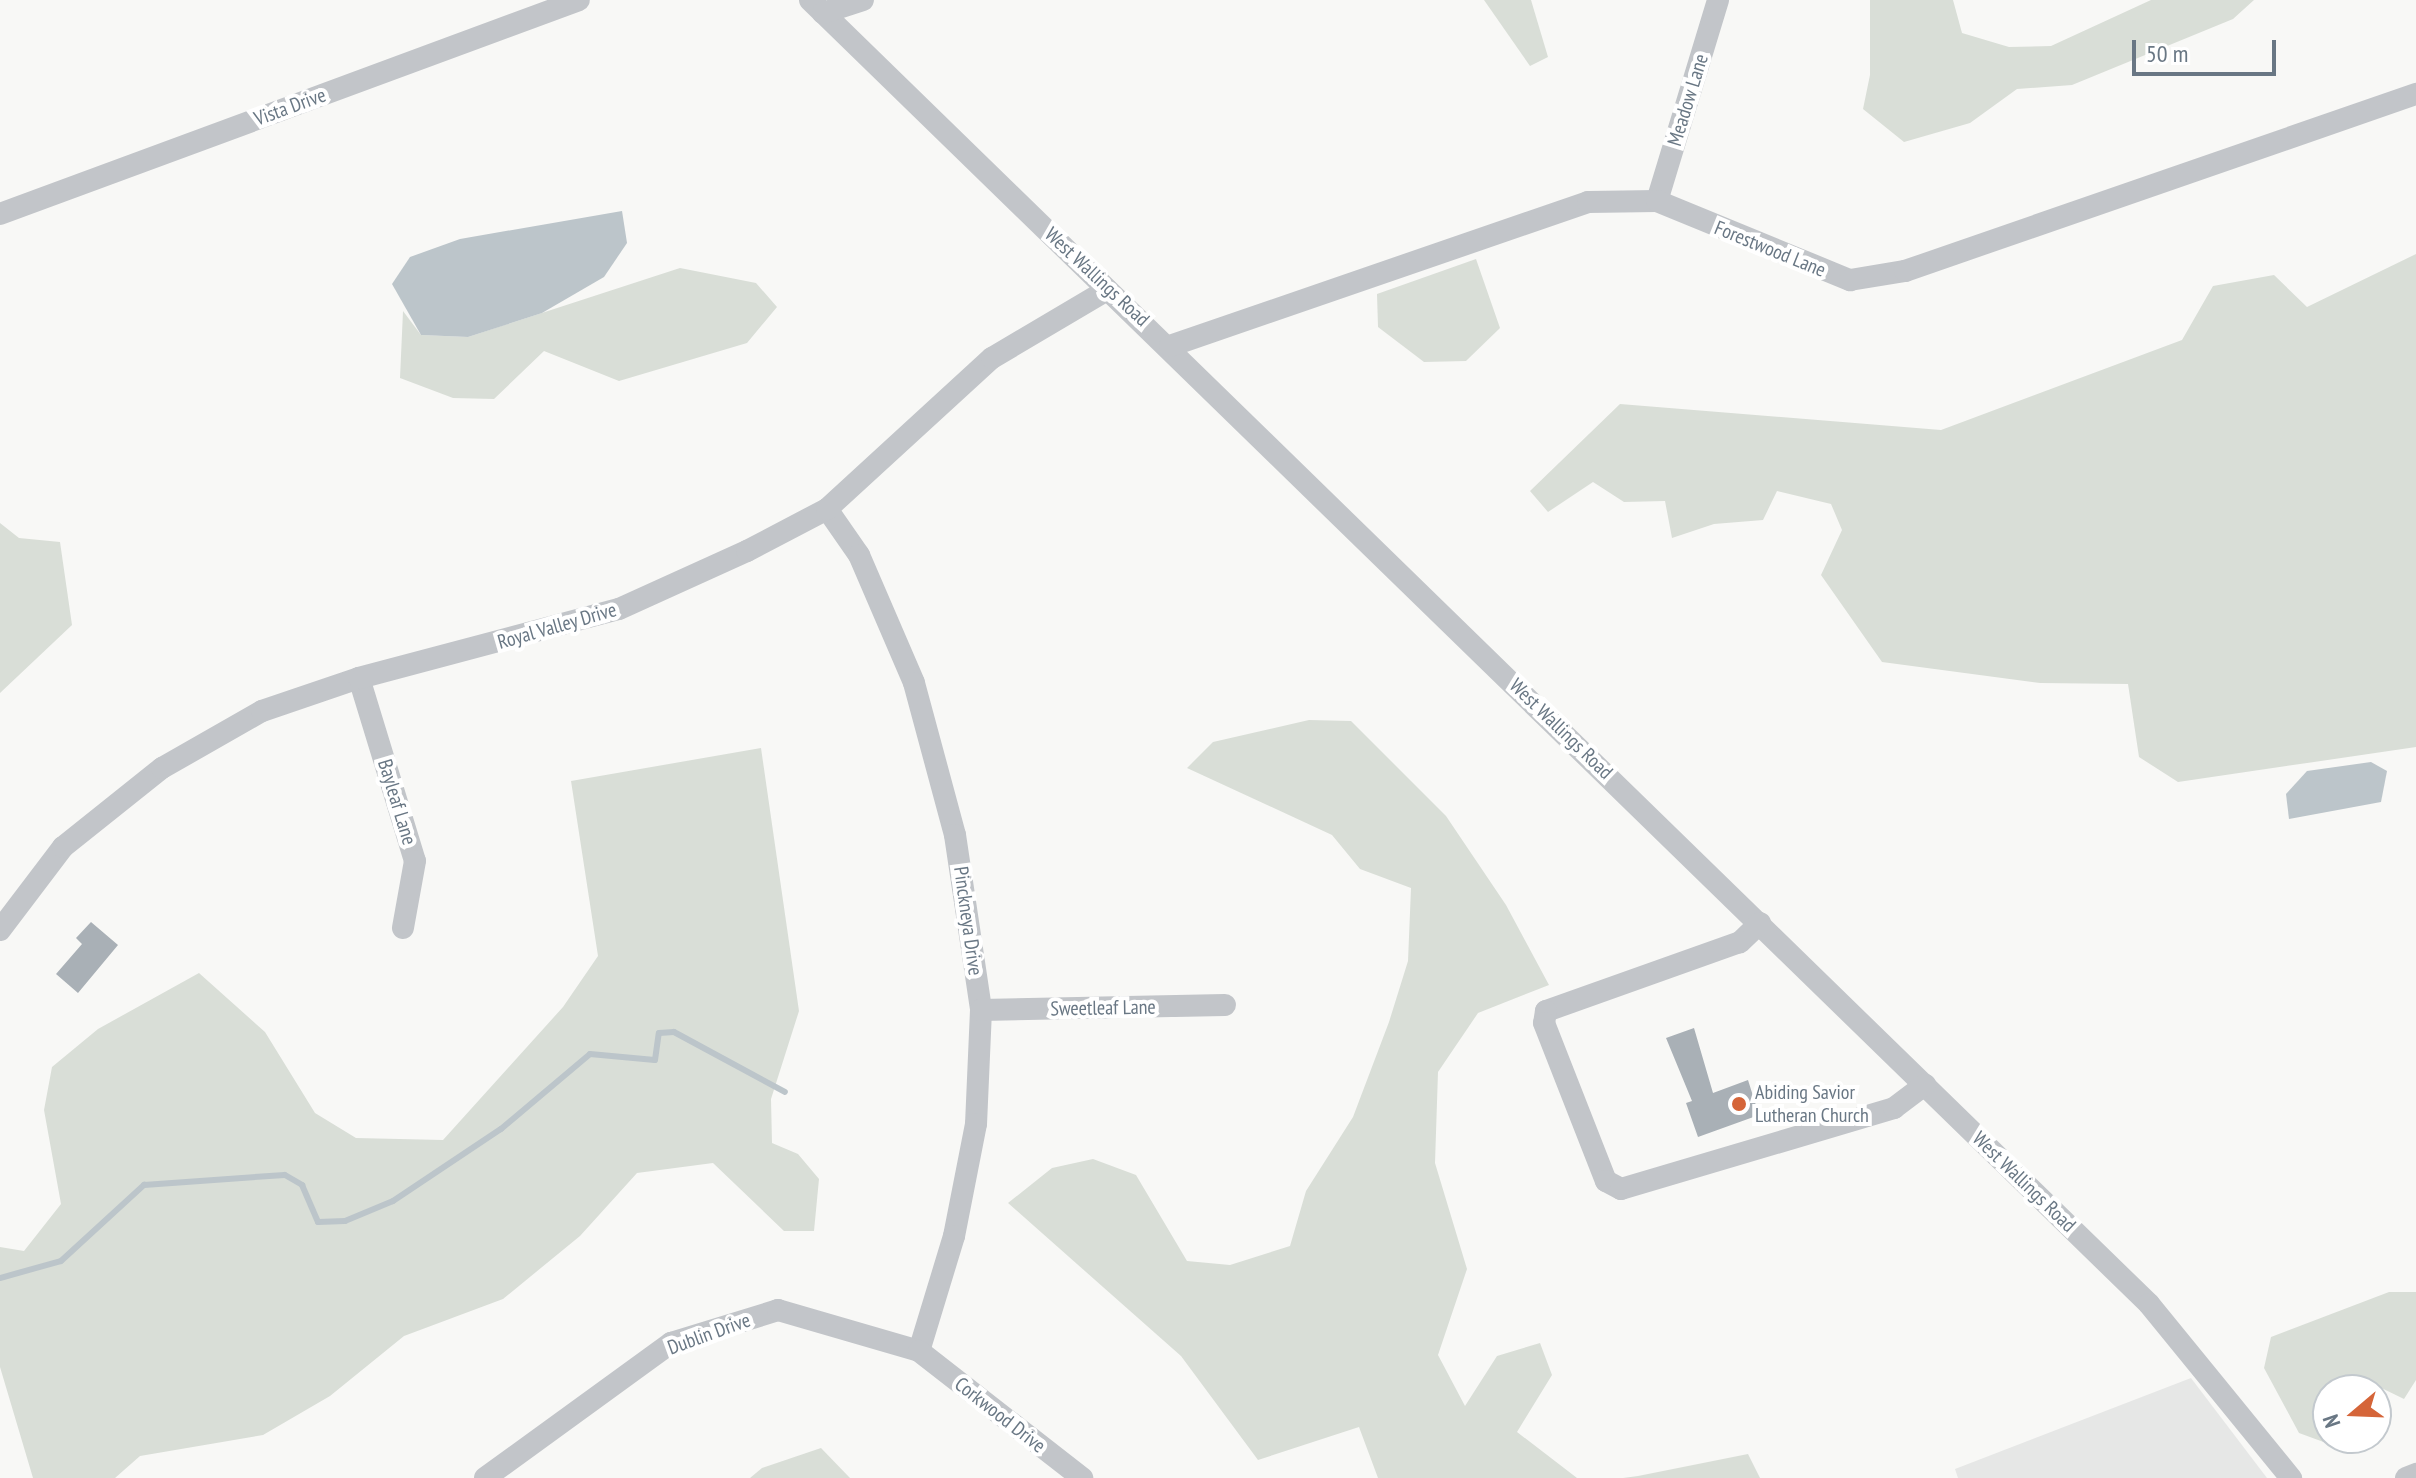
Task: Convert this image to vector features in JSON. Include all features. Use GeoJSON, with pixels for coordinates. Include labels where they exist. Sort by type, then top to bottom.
{"type":"FeatureCollection","features":[{"type":"Feature","properties":{"kind":"street","name":"Vista Drive"},"geometry":{"type":"LineString","coordinates":[[0,214],[579,0]]}},
{"type":"Feature","properties":{"kind":"street"},"geometry":{"type":"LineString","coordinates":[[816,6],[863,0]]}},
{"type":"Feature","properties":{"kind":"street","name":"Meadow Lane"},"geometry":{"type":"LineString","coordinates":[[1657,201],[1718,0]]}},
{"type":"Feature","properties":{"kind":"street","name":"West Wallings Road"},"geometry":{"type":"LineString","coordinates":[[816,6],[1107,290],[1170,346],[2149,1304],[2291,1478]]}},
{"type":"Feature","properties":{"kind":"street","name":"Forestwood Lane"},"geometry":{"type":"LineString","coordinates":[[1170,346],[1588,202],[1657,201],[1850,280],[1905,271],[2416,94]]}},
{"type":"Feature","properties":{"kind":"street","name":"Royal Valley Drive"},"geometry":{"type":"LineString","coordinates":[[0,930],[63,847],[162,768],[262,711],[359,678],[619,609],[827,509],[992,358],[1107,290]]}},
{"type":"Feature","properties":{"kind":"street","name":"Pinckneya Drive"},"geometry":{"type":"LineString","coordinates":[[827,509],[859,555],[914,683],[955,835],[981,1010],[976,1124],[954,1236],[919,1351]]}},
{"type":"Feature","properties":{"kind":"street","name":"Bayleaf Lane"},"geometry":{"type":"LineString","coordinates":[[359,678],[415,861],[403,928]]}},
{"type":"Feature","properties":{"kind":"street"},"geometry":{"type":"LineString","coordinates":[[1760,923],[1740,942],[1546,1011],[1544,1023],[1606,1181],[1621,1189],[1894,1108],[1925,1085]]}},
{"type":"Feature","properties":{"kind":"street","name":"Sweetleaf Lane"},"geometry":{"type":"LineString","coordinates":[[981,1010],[1225,1005]]}},
{"type":"Feature","properties":{"kind":"street","name":"Dublin Drive"},"geometry":{"type":"LineString","coordinates":[[485,1478],[671,1343],[778,1310],[919,1351]]}},
{"type":"Feature","properties":{"kind":"street","name":"Corkwood Drive"},"geometry":{"type":"LineString","coordinates":[[919,1351],[1082,1478]]}},
{"type":"Feature","properties":{"kind":"street"},"geometry":{"type":"LineString","coordinates":[[2406,1478],[2416,1474]]}},
{"type":"Feature","properties":{"kind":"shaded area"},"geometry":{"type":"Polygon","coordinates":[[[1484,0],[1531,0],[1548,57],[1530,66],[1484,0]]]}},
{"type":"Feature","properties":{"kind":"shaded area"},"geometry":{"type":"Polygon","coordinates":[[[1870,0],[1953,0],[1962,33],[2009,47],[2051,46],[2151,0],[2254,0],[2233,19],[2072,85],[2017,89],[1970,123],[1904,142],[1863,109],[1870,75],[1870,0]]]}},
{"type":"Feature","properties":{"kind":"shaded area"},"geometry":{"type":"Polygon","coordinates":[[[622,211],[627,243],[604,277],[542,313],[468,337],[421,335],[392,284],[410,257],[460,239],[622,211]]]}},
{"type":"Feature","properties":{"kind":"shaded area"},"geometry":{"type":"Polygon","coordinates":[[[2416,254],[2416,747],[2178,782],[2139,757],[2128,684],[2040,683],[1882,662],[1821,575],[1842,530],[1831,504],[1777,491],[1763,520],[1714,524],[1672,538],[1665,501],[1624,502],[1593,482],[1548,512],[1530,491],[1620,404],[1941,430],[2182,340],[2213,286],[2274,275],[2307,307],[2416,254]]]}},
{"type":"Feature","properties":{"kind":"shaded area"},"geometry":{"type":"Polygon","coordinates":[[[1476,259],[1500,328],[1466,361],[1424,362],[1378,327],[1377,294],[1476,259]]]}},
{"type":"Feature","properties":{"kind":"shaded area"},"geometry":{"type":"Polygon","coordinates":[[[680,268],[756,283],[777,307],[747,343],[619,381],[544,351],[494,399],[453,398],[400,378],[403,311],[421,335],[468,337],[680,268]]]}},
{"type":"Feature","properties":{"kind":"shaded area"},"geometry":{"type":"Polygon","coordinates":[[[0,523],[19,538],[60,542],[72,625],[0,693],[0,523]]]}},
{"type":"Feature","properties":{"kind":"shaded area"},"geometry":{"type":"Polygon","coordinates":[[[1309,720],[1351,721],[1446,816],[1506,905],[1549,985],[1478,1013],[1438,1072],[1435,1163],[1467,1269],[1438,1355],[1465,1406],[1497,1356],[1540,1343],[1552,1375],[1517,1432],[1577,1478],[1378,1478],[1359,1427],[1258,1460],[1181,1356],[1008,1203],[1052,1168],[1093,1159],[1136,1175],[1187,1261],[1230,1265],[1290,1246],[1306,1191],[1353,1117],[1389,1022],[1408,961],[1411,888],[1360,869],[1332,835],[1187,768],[1213,742],[1309,720]]]}},
{"type":"Feature","properties":{"kind":"shaded area"},"geometry":{"type":"Polygon","coordinates":[[[761,748],[799,1011],[771,1099],[772,1143],[798,1154],[819,1179],[814,1231],[784,1231],[713,1163],[637,1173],[580,1236],[503,1299],[404,1336],[330,1396],[263,1435],[140,1456],[115,1478],[33,1478],[0,1367],[0,1247],[24,1251],[61,1204],[44,1110],[52,1067],[98,1029],[199,973],[265,1032],[315,1113],[356,1138],[443,1140],[563,1007],[598,956],[571,781],[761,748]]]}},
{"type":"Feature","properties":{"kind":"shaded area"},"geometry":{"type":"Polygon","coordinates":[[[2371,762],[2387,771],[2381,802],[2289,819],[2286,794],[2307,771],[2371,762]]]}},
{"type":"Feature","properties":{"kind":"shaded area"},"geometry":{"type":"Polygon","coordinates":[[[2389,1292],[2416,1292],[2416,1380],[2404,1399],[2392,1393],[2392,1374],[2312,1374],[2312,1438],[2299,1433],[2264,1368],[2271,1337],[2389,1292]]]}},
{"type":"Feature","properties":{"kind":"shaded area"},"geometry":{"type":"Polygon","coordinates":[[[2191,1378],[2267,1478],[1958,1478],[1955,1469],[2191,1378]]]}},
{"type":"Feature","properties":{"kind":"shaded area"},"geometry":{"type":"Polygon","coordinates":[[[821,1448],[850,1478],[750,1478],[762,1468],[821,1448]]]}},
{"type":"Feature","properties":{"kind":"shaded area"},"geometry":{"type":"Polygon","coordinates":[[[1748,1454],[1760,1478],[1623,1478],[1638,1476],[1748,1454]]]}},
{"type":"Feature","properties":{"kind":"building"},"geometry":{"type":"Polygon","coordinates":[[[91,922],[118,945],[78,993],[56,974],[82,944],[76,938],[91,922]]]}},
{"type":"Feature","properties":{"kind":"building"},"geometry":{"type":"Polygon","coordinates":[[[1694,1028],[1713,1093],[1748,1080],[1759,1115],[1698,1137],[1686,1103],[1692,1101],[1666,1038],[1694,1028]]]}},
{"type":"Feature","properties":{"kind":"waterway"},"geometry":{"type":"LineString","coordinates":[[0,1278],[61,1261],[144,1185],[285,1175],[302,1185],[318,1222],[345,1221],[393,1201],[501,1129],[590,1054],[655,1060],[659,1033],[674,1032],[785,1092]]}},
{"type":"Feature","properties":{"kind":"place","name":"Abiding Savior Lutheran Church"},"geometry":{"type":"Point","coordinates":[1739,1104]}}]}
